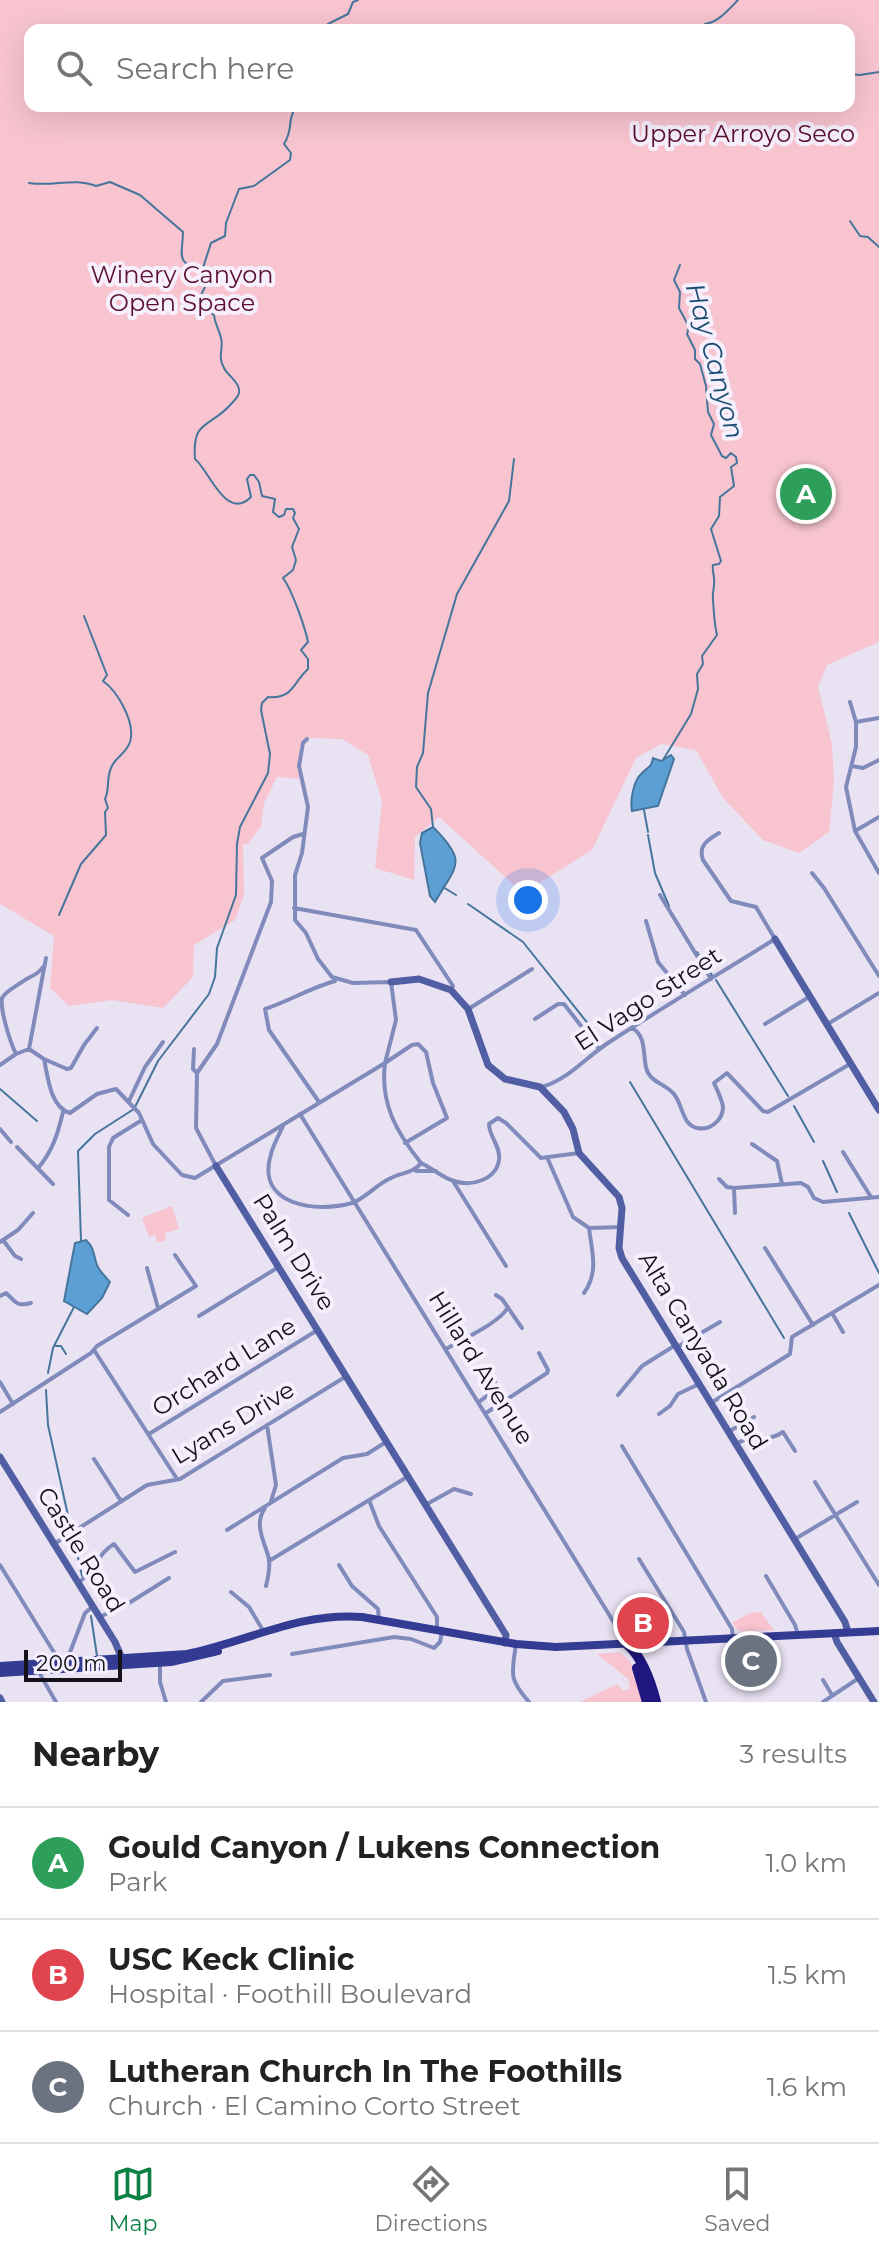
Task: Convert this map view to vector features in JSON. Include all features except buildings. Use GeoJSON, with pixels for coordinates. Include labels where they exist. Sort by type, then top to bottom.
{"type":"FeatureCollection","features":[{"type":"Feature","properties":{"kind":"highway","name":"Hillard Avenue"},"geometry":{"type":"LineString","coordinates":[[627,1644],[647,1702]]}},
{"type":"Feature","properties":{"kind":"highway","name":"Hillard Avenue"},"geometry":{"type":"LineString","coordinates":[[627,1644],[635,1651],[656,1702]]}},
{"type":"Feature","properties":{"kind":"main road"},"geometry":{"type":"LineString","coordinates":[[0,1666],[37,1667],[197,1658],[291,1622],[325,1617],[351,1616],[505,1643],[556,1647],[879,1631]]}},
{"type":"Feature","properties":{"kind":"main road"},"geometry":{"type":"LineString","coordinates":[[0,1673],[67,1662],[124,1662]]}},
{"type":"Feature","properties":{"kind":"street"},"geometry":{"type":"LineString","coordinates":[[850,702],[856,722],[856,747],[846,787],[855,831],[879,873]]}},
{"type":"Feature","properties":{"kind":"street"},"geometry":{"type":"LineString","coordinates":[[856,722],[879,718]]}},
{"type":"Feature","properties":{"kind":"street"},"geometry":{"type":"LineString","coordinates":[[307,739],[303,743],[299,766],[308,821],[295,875],[294,908],[297,924],[306,933],[318,959],[337,980]]}},
{"type":"Feature","properties":{"kind":"street"},"geometry":{"type":"LineString","coordinates":[[851,765],[863,768],[879,760]]}},
{"type":"Feature","properties":{"kind":"street"},"geometry":{"type":"LineString","coordinates":[[855,831],[879,817]]}},
{"type":"Feature","properties":{"kind":"street"},"geometry":{"type":"LineString","coordinates":[[719,833],[701,848],[703,860],[725,894],[734,902],[756,907],[879,1110]]}},
{"type":"Feature","properties":{"kind":"street"},"geometry":{"type":"LineString","coordinates":[[197,1073],[217,1044],[271,902],[272,881],[262,858],[293,837],[303,834]]}},
{"type":"Feature","properties":{"kind":"street"},"geometry":{"type":"LineString","coordinates":[[812,873],[879,976]]}},
{"type":"Feature","properties":{"kind":"street"},"geometry":{"type":"LineString","coordinates":[[660,895],[711,979]]}},
{"type":"Feature","properties":{"kind":"street"},"geometry":{"type":"LineString","coordinates":[[294,908],[416,930],[448,976],[453,986],[451,990]]}},
{"type":"Feature","properties":{"kind":"street"},"geometry":{"type":"LineString","coordinates":[[646,921],[658,962],[685,995]]}},
{"type":"Feature","properties":{"kind":"street","name":"El Vago Street"},"geometry":{"type":"LineString","coordinates":[[540,1087],[571,1073],[599,1049],[775,939]]}},
{"type":"Feature","properties":{"kind":"street"},"geometry":{"type":"LineString","coordinates":[[29,1049],[46,958]]}},
{"type":"Feature","properties":{"kind":"street"},"geometry":{"type":"LineString","coordinates":[[16,1054],[8,1036],[1,1001],[4,995],[38,974],[43,967]]}},
{"type":"Feature","properties":{"kind":"street"},"geometry":{"type":"LineString","coordinates":[[468,1009],[532,969]]}},
{"type":"Feature","properties":{"kind":"street"},"geometry":{"type":"LineString","coordinates":[[319,1102],[269,1030],[265,1009],[294,1000],[320,985],[337,980],[369,984],[419,979],[451,990],[468,1009],[488,1065],[505,1079],[540,1087]]}},
{"type":"Feature","properties":{"kind":"street"},"geometry":{"type":"LineString","coordinates":[[391,982],[396,1020],[385,1063],[388,1110],[405,1143],[421,1163],[453,1181],[506,1266]]}},
{"type":"Feature","properties":{"kind":"street"},"geometry":{"type":"LineString","coordinates":[[826,1025],[879,993]]}},
{"type":"Feature","properties":{"kind":"street"},"geometry":{"type":"LineString","coordinates":[[765,1024],[809,997]]}},
{"type":"Feature","properties":{"kind":"street"},"geometry":{"type":"LineString","coordinates":[[535,1019],[558,1004],[564,1004],[599,1049]]}},
{"type":"Feature","properties":{"kind":"street"},"geometry":{"type":"LineString","coordinates":[[29,1049],[44,1059],[71,1068],[97,1028]]}},
{"type":"Feature","properties":{"kind":"street"},"geometry":{"type":"LineString","coordinates":[[632,1028],[641,1036],[647,1072],[658,1084],[673,1093],[688,1123],[696,1128],[715,1124],[722,1115],[723,1105],[714,1083],[727,1073],[763,1111],[768,1112],[850,1064]]}},
{"type":"Feature","properties":{"kind":"street"},"geometry":{"type":"LineString","coordinates":[[131,1102],[145,1067],[163,1042]]}},
{"type":"Feature","properties":{"kind":"street"},"geometry":{"type":"LineString","coordinates":[[44,1059],[56,1104],[63,1111],[70,1113],[106,1090],[116,1089],[131,1102],[143,1119],[151,1142],[185,1177],[195,1178],[418,1044],[423,1048],[447,1118],[405,1143]]}},
{"type":"Feature","properties":{"kind":"street"},"geometry":{"type":"LineString","coordinates":[[0,1065],[29,1049]]}},
{"type":"Feature","properties":{"kind":"street","name":"Palm Drive"},"geometry":{"type":"LineString","coordinates":[[194,1049],[196,1128],[216,1166],[506,1635],[505,1643]]}},
{"type":"Feature","properties":{"kind":"street","name":"Alta Canyada Road"},"geometry":{"type":"LineString","coordinates":[[540,1087],[564,1112],[573,1129],[579,1153],[619,1197],[622,1227],[619,1248],[622,1258],[795,1539],[848,1632]]}},
{"type":"Feature","properties":{"kind":"street"},"geometry":{"type":"LineString","coordinates":[[39,1167],[49,1155],[58,1135],[63,1111]]}},
{"type":"Feature","properties":{"kind":"street","name":"Hillard Avenue"},"geometry":{"type":"LineString","coordinates":[[300,1114],[627,1644]]}},
{"type":"Feature","properties":{"kind":"street"},"geometry":{"type":"LineString","coordinates":[[453,1181],[476,1182],[494,1173],[499,1153],[489,1127],[498,1118],[538,1156],[579,1153]]}},
{"type":"Feature","properties":{"kind":"street"},"geometry":{"type":"LineString","coordinates":[[128,1215],[109,1200],[109,1147],[113,1138],[143,1119]]}},
{"type":"Feature","properties":{"kind":"street"},"geometry":{"type":"LineString","coordinates":[[285,1123],[270,1156],[271,1181],[280,1197],[323,1209],[355,1202],[388,1179],[414,1171],[437,1171]]}},
{"type":"Feature","properties":{"kind":"street"},"geometry":{"type":"LineString","coordinates":[[0,1129],[11,1142]]}},
{"type":"Feature","properties":{"kind":"street"},"geometry":{"type":"LineString","coordinates":[[752,1144],[777,1161],[782,1184]]}},
{"type":"Feature","properties":{"kind":"street"},"geometry":{"type":"LineString","coordinates":[[17,1147],[53,1184]]}},
{"type":"Feature","properties":{"kind":"street"},"geometry":{"type":"LineString","coordinates":[[843,1152],[871,1197]]}},
{"type":"Feature","properties":{"kind":"street"},"geometry":{"type":"LineString","coordinates":[[547,1157],[573,1217],[589,1228],[622,1227]]}},
{"type":"Feature","properties":{"kind":"street"},"geometry":{"type":"LineString","coordinates":[[414,1171],[421,1163]]}},
{"type":"Feature","properties":{"kind":"street"},"geometry":{"type":"LineString","coordinates":[[719,1179],[727,1187],[734,1188],[804,1184],[814,1198],[823,1202],[879,1197]]}},
{"type":"Feature","properties":{"kind":"street"},"geometry":{"type":"LineString","coordinates":[[734,1188],[735,1213]]}},
{"type":"Feature","properties":{"kind":"street"},"geometry":{"type":"LineString","coordinates":[[21,1259],[2,1241],[18,1230],[33,1213]]}},
{"type":"Feature","properties":{"kind":"street"},"geometry":{"type":"LineString","coordinates":[[584,1293],[595,1270],[589,1228]]}},
{"type":"Feature","properties":{"kind":"street"},"geometry":{"type":"LineString","coordinates":[[765,1248],[813,1325]]}},
{"type":"Feature","properties":{"kind":"street"},"geometry":{"type":"LineString","coordinates":[[0,1412],[196,1286],[175,1255]]}},
{"type":"Feature","properties":{"kind":"street"},"geometry":{"type":"LineString","coordinates":[[199,1316],[279,1266]]}},
{"type":"Feature","properties":{"kind":"street"},"geometry":{"type":"LineString","coordinates":[[147,1268],[158,1308]]}},
{"type":"Feature","properties":{"kind":"street"},"geometry":{"type":"LineString","coordinates":[[711,1403],[790,1354],[792,1337],[879,1285]]}},
{"type":"Feature","properties":{"kind":"street"},"geometry":{"type":"LineString","coordinates":[[0,1296],[6,1293],[20,1306],[31,1303]]}},
{"type":"Feature","properties":{"kind":"street"},"geometry":{"type":"LineString","coordinates":[[496,1295],[522,1328]]}},
{"type":"Feature","properties":{"kind":"street"},"geometry":{"type":"LineString","coordinates":[[446,1349],[479,1328],[497,1322],[508,1307]]}},
{"type":"Feature","properties":{"kind":"street"},"geometry":{"type":"LineString","coordinates":[[832,1313],[843,1332]]}},
{"type":"Feature","properties":{"kind":"street"},"geometry":{"type":"LineString","coordinates":[[618,1395],[642,1366],[720,1322]]}},
{"type":"Feature","properties":{"kind":"street","name":"Orchard Lane"},"geometry":{"type":"LineString","coordinates":[[149,1434],[318,1330]]}},
{"type":"Feature","properties":{"kind":"street"},"geometry":{"type":"LineString","coordinates":[[94,1350],[177,1479]]}},
{"type":"Feature","properties":{"kind":"street"},"geometry":{"type":"LineString","coordinates":[[486,1413],[547,1373],[539,1353]]}},
{"type":"Feature","properties":{"kind":"street","name":"Lyans Drive"},"geometry":{"type":"LineString","coordinates":[[54,1544],[147,1485],[177,1479],[347,1376]]}},
{"type":"Feature","properties":{"kind":"street"},"geometry":{"type":"LineString","coordinates":[[0,1382],[13,1404]]}},
{"type":"Feature","properties":{"kind":"street"},"geometry":{"type":"LineString","coordinates":[[479,1402],[488,1395],[495,1382]]}},
{"type":"Feature","properties":{"kind":"street"},"geometry":{"type":"LineString","coordinates":[[659,1414],[670,1406],[678,1394],[699,1384]]}},
{"type":"Feature","properties":{"kind":"street"},"geometry":{"type":"LineString","coordinates":[[728,1432],[754,1417]]}},
{"type":"Feature","properties":{"kind":"street"},"geometry":{"type":"LineString","coordinates":[[266,1586],[269,1561],[260,1527],[261,1514],[276,1485],[267,1425]]}},
{"type":"Feature","properties":{"kind":"street"},"geometry":{"type":"LineString","coordinates":[[736,1444],[750,1437],[769,1438],[783,1432],[795,1451]]}},
{"type":"Feature","properties":{"kind":"street"},"geometry":{"type":"LineString","coordinates":[[227,1530],[343,1458],[367,1454],[388,1441]]}},
{"type":"Feature","properties":{"kind":"street"},"geometry":{"type":"LineString","coordinates":[[622,1446],[732,1629],[746,1684]]}},
{"type":"Feature","properties":{"kind":"street","name":"Castle Road"},"geometry":{"type":"LineString","coordinates":[[0,1457],[124,1662]]}},
{"type":"Feature","properties":{"kind":"street"},"geometry":{"type":"LineString","coordinates":[[94,1459],[121,1501]]}},
{"type":"Feature","properties":{"kind":"street"},"geometry":{"type":"LineString","coordinates":[[269,1561],[409,1476]]}},
{"type":"Feature","properties":{"kind":"street"},"geometry":{"type":"LineString","coordinates":[[815,1482],[879,1585]]}},
{"type":"Feature","properties":{"kind":"street"},"geometry":{"type":"LineString","coordinates":[[426,1505],[454,1489],[471,1494]]}},
{"type":"Feature","properties":{"kind":"street"},"geometry":{"type":"LineString","coordinates":[[292,1654],[394,1637],[411,1639],[434,1648],[440,1642],[437,1617],[379,1526],[369,1500]]}},
{"type":"Feature","properties":{"kind":"street"},"geometry":{"type":"LineString","coordinates":[[795,1539],[857,1502]]}},
{"type":"Feature","properties":{"kind":"street"},"geometry":{"type":"LineString","coordinates":[[78,1583],[87,1577],[104,1551],[114,1544],[135,1572],[175,1552]]}},
{"type":"Feature","properties":{"kind":"street"},"geometry":{"type":"LineString","coordinates":[[639,1559],[684,1632],[706,1702]]}},
{"type":"Feature","properties":{"kind":"street"},"geometry":{"type":"LineString","coordinates":[[0,1565],[55,1654]]}},
{"type":"Feature","properties":{"kind":"street"},"geometry":{"type":"LineString","coordinates":[[339,1565],[352,1586],[378,1609],[378,1621]]}},
{"type":"Feature","properties":{"kind":"street"},"geometry":{"type":"LineString","coordinates":[[766,1576],[798,1635]]}},
{"type":"Feature","properties":{"kind":"street"},"geometry":{"type":"LineString","coordinates":[[99,1617],[121,1608],[169,1578]]}},
{"type":"Feature","properties":{"kind":"street"},"geometry":{"type":"LineString","coordinates":[[231,1592],[246,1602],[265,1632]]}},
{"type":"Feature","properties":{"kind":"street"},"geometry":{"type":"LineString","coordinates":[[67,1662],[85,1613],[92,1607]]}},
{"type":"Feature","properties":{"kind":"street"},"geometry":{"type":"LineString","coordinates":[[834,1633],[874,1702]]}},
{"type":"Feature","properties":{"kind":"street"},"geometry":{"type":"LineString","coordinates":[[516,1644],[511,1668],[513,1682],[529,1702]]}},
{"type":"Feature","properties":{"kind":"street"},"geometry":{"type":"LineString","coordinates":[[160,1660],[160,1682],[166,1702]]}},
{"type":"Feature","properties":{"kind":"street"},"geometry":{"type":"LineString","coordinates":[[37,1667],[56,1702]]}},
{"type":"Feature","properties":{"kind":"street"},"geometry":{"type":"LineString","coordinates":[[201,1702],[223,1681],[270,1675]]}},
{"type":"Feature","properties":{"kind":"street"},"geometry":{"type":"LineString","coordinates":[[823,1702],[859,1678]]}},
{"type":"Feature","properties":{"kind":"street"},"geometry":{"type":"LineString","coordinates":[[823,1680],[832,1695]]}},
{"type":"Feature","properties":{"kind":"green space"},"geometry":{"type":"Polygon","coordinates":[[[0,0],[879,0],[879,642],[827,665],[818,687],[832,744],[834,782],[829,832],[799,853],[763,840],[723,798],[696,750],[661,744],[636,758],[592,850],[523,893],[439,817],[415,837],[414,880],[375,868],[382,801],[368,755],[342,739],[307,738],[304,741],[300,779],[277,777],[264,803],[261,826],[248,844],[243,844],[244,895],[235,920],[194,945],[193,977],[163,1008],[112,1000],[69,1006],[50,988],[54,936],[0,904],[0,0]]]}},
{"type":"Feature","properties":{"kind":"green space"},"geometry":{"type":"Polygon","coordinates":[[[172,1206],[179,1229],[165,1233],[166,1240],[157,1243],[155,1235],[149,1237],[142,1218],[172,1206]]]}},
{"type":"Feature","properties":{"kind":"green space"},"geometry":{"type":"Polygon","coordinates":[[[761,1612],[774,1630],[739,1631],[732,1623],[750,1613],[761,1612]]]}},
{"type":"Feature","properties":{"kind":"green space"},"geometry":{"type":"Polygon","coordinates":[[[620,1652],[630,1661],[643,1702],[580,1702],[617,1684],[623,1691],[630,1689],[628,1679],[597,1654],[620,1652]]]}},
{"type":"Feature","properties":{"kind":"water"},"geometry":{"type":"Polygon","coordinates":[[[671,755],[674,759],[658,806],[632,811],[636,781],[653,758],[661,761],[671,755]]]}},
{"type":"Feature","properties":{"kind":"water"},"geometry":{"type":"Polygon","coordinates":[[[433,827],[455,857],[453,872],[435,902],[430,896],[420,843],[422,833],[433,827]]]}},
{"type":"Feature","properties":{"kind":"water"},"geometry":{"type":"Polygon","coordinates":[[[86,1240],[98,1267],[110,1282],[102,1298],[87,1314],[64,1301],[75,1243],[86,1240]]]}},
{"type":"Feature","properties":{"kind":"waterway"},"geometry":{"type":"LineString","coordinates":[[328,24],[348,14],[353,2],[358,0]]}},
{"type":"Feature","properties":{"kind":"waterway"},"geometry":{"type":"LineString","coordinates":[[705,24],[719,18],[738,0]]}},
{"type":"Feature","properties":{"kind":"waterway"},"geometry":{"type":"LineString","coordinates":[[855,75],[879,72]]}},
{"type":"Feature","properties":{"kind":"waterway"},"geometry":{"type":"LineString","coordinates":[[201,274],[211,243],[225,236],[226,223],[239,189],[254,186],[290,160],[291,153],[284,144],[293,112]]}},
{"type":"Feature","properties":{"kind":"waterway"},"geometry":{"type":"LineString","coordinates":[[29,183],[80,182],[96,186],[110,182],[140,195],[183,232],[182,258],[200,274]]}},
{"type":"Feature","properties":{"kind":"waterway"},"geometry":{"type":"LineString","coordinates":[[850,221],[860,236],[868,237],[879,247]]}},
{"type":"Feature","properties":{"kind":"waterway","name":"Hay Canyon"},"geometry":{"type":"LineString","coordinates":[[663,760],[691,714],[698,689],[697,674],[703,664],[702,656],[717,635],[713,565],[721,561],[711,529],[719,516],[720,497],[734,486],[731,467],[737,463],[731,453],[726,458],[722,456],[711,435],[714,424],[708,412],[706,386],[687,334],[689,327],[679,308],[680,292],[674,280],[680,265]]}},
{"type":"Feature","properties":{"kind":"waterway"},"geometry":{"type":"LineString","coordinates":[[81,1241],[78,1151],[95,1134],[134,1109],[158,1061],[209,994],[215,977],[217,948],[236,895],[240,827],[268,773],[270,754],[262,703],[268,697],[283,696],[308,669],[308,659],[301,650],[308,642],[283,578],[293,570],[296,560],[292,547],[299,529],[293,518],[293,509],[286,509],[284,515],[279,517],[273,512],[275,499],[262,496],[254,475],[247,479],[251,497],[242,503],[226,499],[195,459],[196,437],[200,430],[224,411],[239,393],[238,386],[222,364],[222,342],[214,315],[204,309],[201,295],[205,287],[201,275]]}},
{"type":"Feature","properties":{"kind":"waterway"},"geometry":{"type":"LineString","coordinates":[[433,827],[431,809],[416,787],[417,767],[423,753],[428,693],[457,594],[509,501],[514,459]]}},
{"type":"Feature","properties":{"kind":"waterway"},"geometry":{"type":"LineString","coordinates":[[59,915],[81,864],[106,835],[105,812],[108,808],[105,799],[110,772],[128,746],[131,734],[124,708],[103,681],[107,675],[84,616]]}},
{"type":"Feature","properties":{"kind":"waterway"},"geometry":{"type":"LineString","coordinates":[[644,810],[648,832]]}},
{"type":"Feature","properties":{"kind":"waterway"},"geometry":{"type":"LineString","coordinates":[[648,835],[655,873],[669,906]]}},
{"type":"Feature","properties":{"kind":"waterway"},"geometry":{"type":"LineString","coordinates":[[443,887],[456,895]]}},
{"type":"Feature","properties":{"kind":"waterway"},"geometry":{"type":"LineString","coordinates":[[468,904],[523,942],[601,1040]]}},
{"type":"Feature","properties":{"kind":"waterway"},"geometry":{"type":"LineString","coordinates":[[697,952],[712,975]]}},
{"type":"Feature","properties":{"kind":"waterway"},"geometry":{"type":"LineString","coordinates":[[716,980],[788,1096]]}},
{"type":"Feature","properties":{"kind":"waterway"},"geometry":{"type":"LineString","coordinates":[[630,1082],[784,1338]]}},
{"type":"Feature","properties":{"kind":"waterway"},"geometry":{"type":"LineString","coordinates":[[0,1089],[37,1121]]}},
{"type":"Feature","properties":{"kind":"waterway"},"geometry":{"type":"LineString","coordinates":[[794,1106],[814,1142]]}},
{"type":"Feature","properties":{"kind":"waterway"},"geometry":{"type":"LineString","coordinates":[[823,1161],[837,1192]]}},
{"type":"Feature","properties":{"kind":"waterway"},"geometry":{"type":"LineString","coordinates":[[849,1213],[879,1273]]}},
{"type":"Feature","properties":{"kind":"waterway"},"geometry":{"type":"LineString","coordinates":[[48,1373],[53,1348],[74,1307]]}},
{"type":"Feature","properties":{"kind":"waterway"},"geometry":{"type":"LineString","coordinates":[[56,1346],[61,1346],[66,1354]]}},
{"type":"Feature","properties":{"kind":"waterway"},"geometry":{"type":"LineString","coordinates":[[46,1390],[48,1425],[71,1529]]}},
{"type":"Feature","properties":{"kind":"waterway"},"geometry":{"type":"LineString","coordinates":[[73,1535],[82,1576]]}},
{"type":"Feature","properties":{"kind":"waterway"},"geometry":{"type":"LineString","coordinates":[[91,1616],[97,1656]]}},
{"type":"Feature","properties":{"kind":"place","name":"Gould Canyon / Lukens Connection"},"geometry":{"type":"Point","coordinates":[806,494]}},
{"type":"Feature","properties":{"kind":"place","name":"USC Keck Clinic"},"geometry":{"type":"Point","coordinates":[643,1623]}},
{"type":"Feature","properties":{"kind":"place","name":"Lutheran Church In The Foothills"},"geometry":{"type":"Point","coordinates":[751,1661]}},
{"type":"Feature","properties":{"kind":"park label","name":"Upper Arroyo Seco"},"geometry":{"type":"Point","coordinates":[743,134]}},
{"type":"Feature","properties":{"kind":"park label","name":"Winery Canyon Open Space"},"geometry":{"type":"Point","coordinates":[182,289]}}]}
